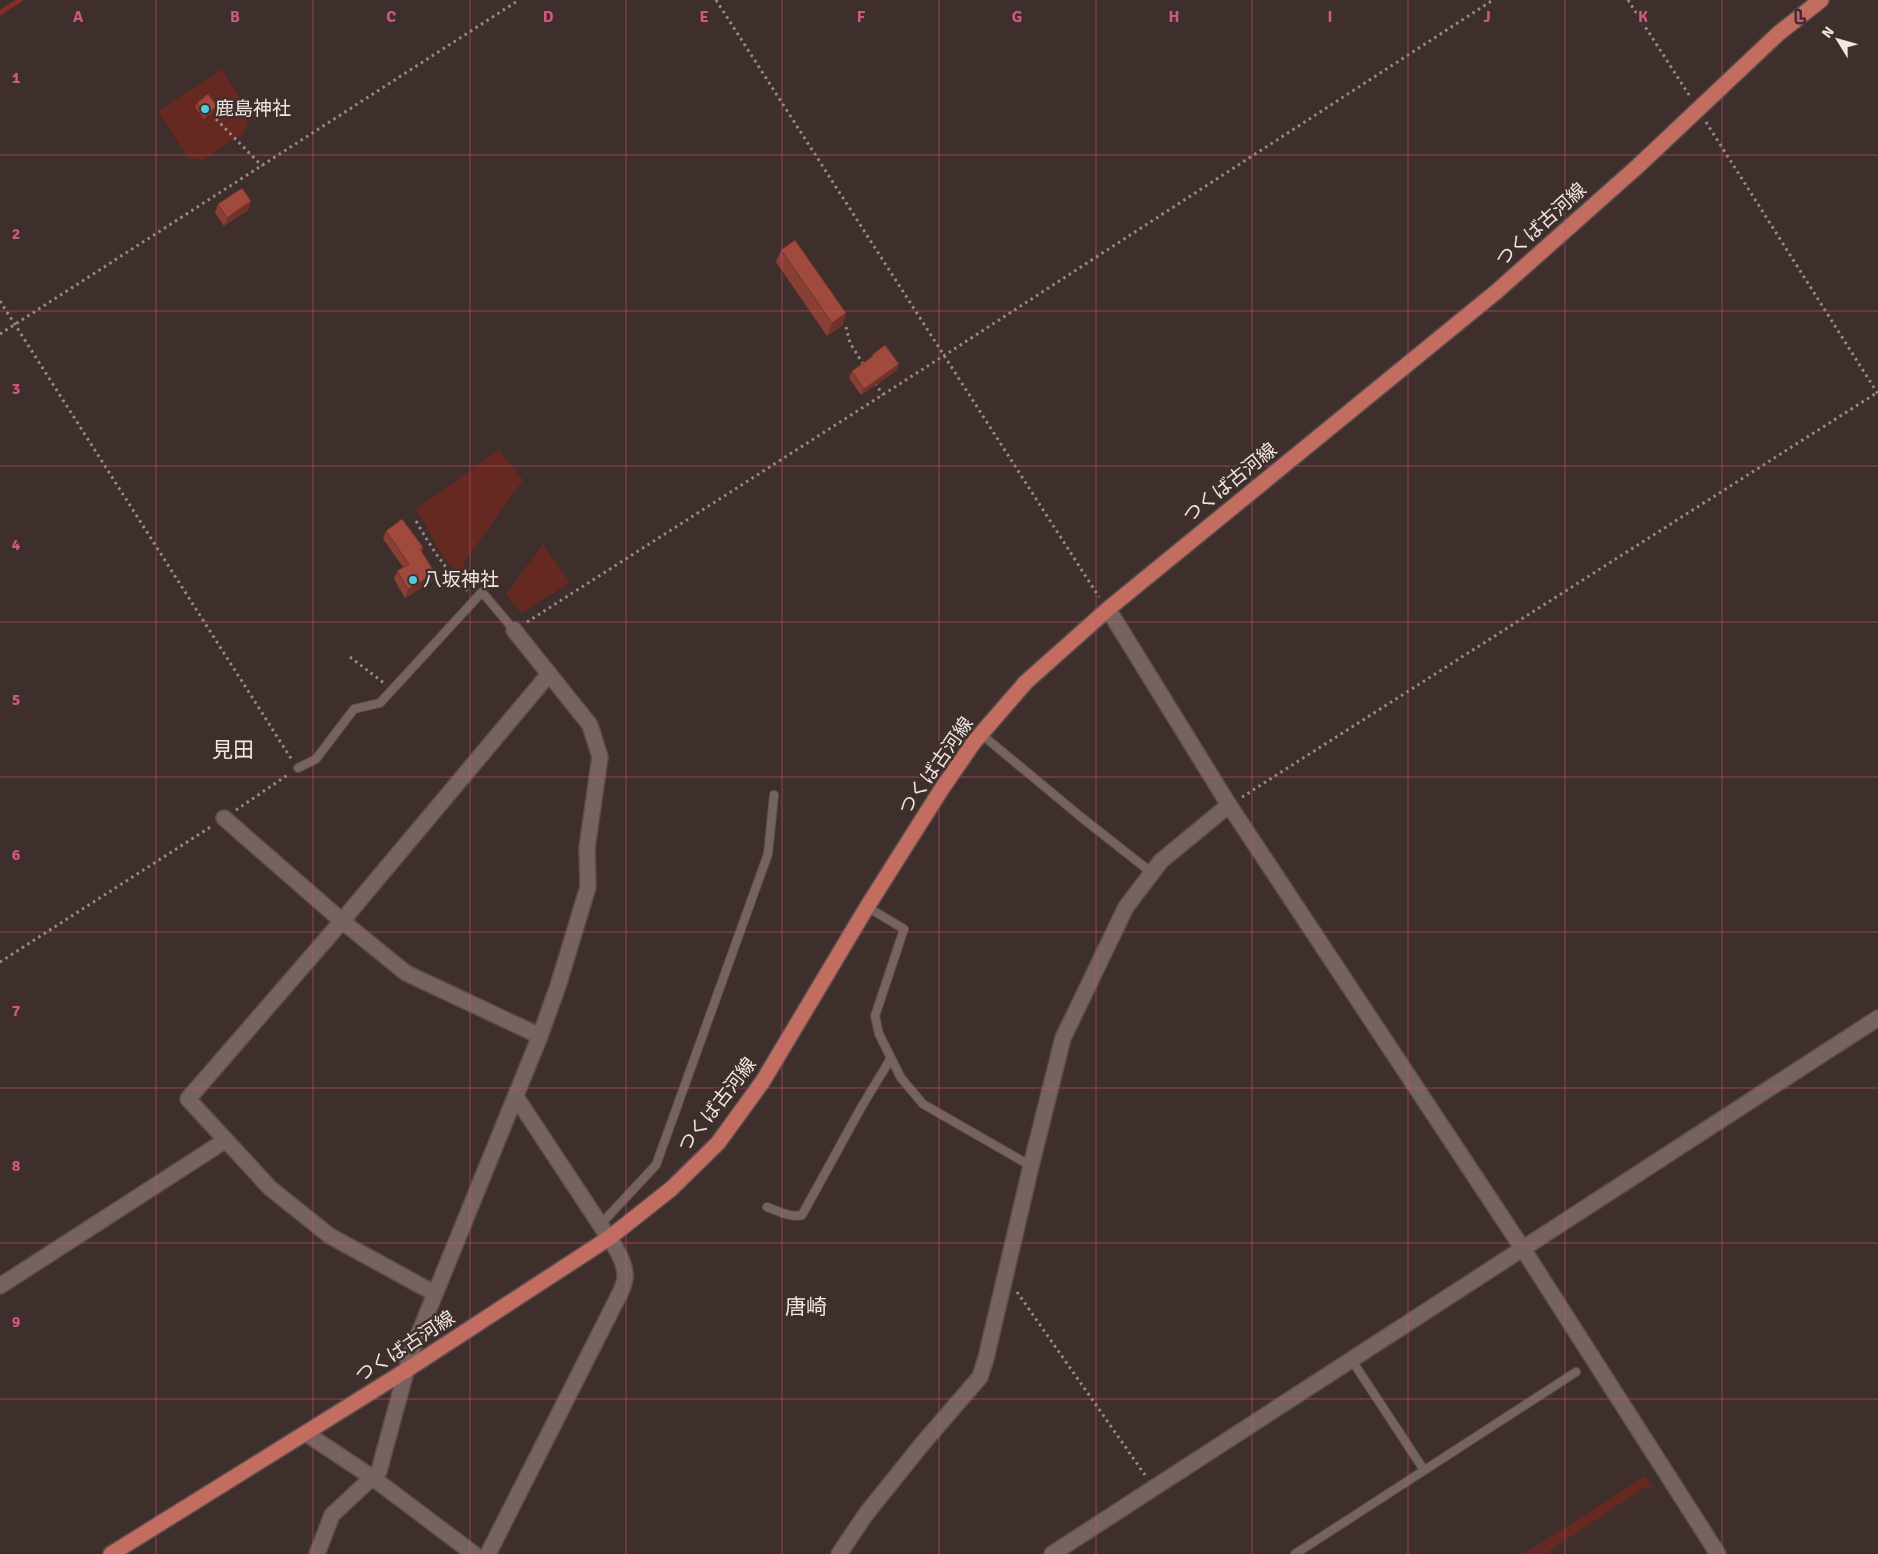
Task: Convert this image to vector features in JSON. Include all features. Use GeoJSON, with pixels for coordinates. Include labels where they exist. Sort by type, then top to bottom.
{"type":"FeatureCollection","features":[{"type":"Feature","properties":{"kind":"main road","name":"つくば古河線"},"geometry":{"type":"LineString","coordinates":[[111,1554],[307,1434],[405,1371],[609,1238],[671,1189],[718,1143],[763,1081],[867,907],[955,768],[981,734],[1026,682],[1108,609],[1496,292],[1638,166],[1779,33],[1821,0]]}},
{"type":"Feature","properties":{"kind":"street"},"geometry":{"type":"LineString","coordinates":[[1108,609],[1229,805],[1523,1249],[1718,1554]]}},
{"type":"Feature","properties":{"kind":"street"},"geometry":{"type":"LineString","coordinates":[[317,1554],[332,1516],[379,1471],[405,1371],[434,1293],[540,1036],[558,986],[588,887],[587,848],[600,757],[590,724],[514,630]]}},
{"type":"Feature","properties":{"kind":"street"},"geometry":{"type":"LineString","coordinates":[[434,1293],[330,1236],[270,1188],[188,1099],[342,921],[549,674]]}},
{"type":"Feature","properties":{"kind":"street"},"geometry":{"type":"LineString","coordinates":[[839,1554],[866,1514],[923,1443],[980,1377],[1006,1277],[1030,1166],[1063,1038],[1126,907],[1161,861],[1229,805]]}},
{"type":"Feature","properties":{"kind":"street"},"geometry":{"type":"LineString","coordinates":[[224,818],[342,921],[406,973],[540,1036]]}},
{"type":"Feature","properties":{"kind":"street"},"geometry":{"type":"LineString","coordinates":[[1052,1554],[1878,1018]]}},
{"type":"Feature","properties":{"kind":"street"},"geometry":{"type":"LineString","coordinates":[[488,1554],[623,1287],[626,1276],[624,1262],[516,1097]]}},
{"type":"Feature","properties":{"kind":"street"},"geometry":{"type":"LineString","coordinates":[[0,1286],[226,1140]]}},
{"type":"Feature","properties":{"kind":"street"},"geometry":{"type":"LineString","coordinates":[[307,1434],[373,1478],[474,1554]]}},
{"type":"Feature","properties":{"kind":"lane"},"geometry":{"type":"LineString","coordinates":[[298,768],[316,759],[354,709],[380,704],[482,592],[514,630]]}},
{"type":"Feature","properties":{"kind":"lane"},"geometry":{"type":"LineString","coordinates":[[981,734],[1081,818],[1152,873]]}},
{"type":"Feature","properties":{"kind":"lane"},"geometry":{"type":"LineString","coordinates":[[600,1225],[656,1165],[768,854],[774,795]]}},
{"type":"Feature","properties":{"kind":"lane"},"geometry":{"type":"LineString","coordinates":[[867,907],[904,929],[876,1016],[879,1034],[901,1078],[923,1104],[1030,1166]]}},
{"type":"Feature","properties":{"kind":"lane"},"geometry":{"type":"LineString","coordinates":[[767,1207],[785,1214],[802,1215],[862,1106],[891,1058]]}},
{"type":"Feature","properties":{"kind":"lane"},"geometry":{"type":"LineString","coordinates":[[1351,1359],[1424,1470]]}},
{"type":"Feature","properties":{"kind":"lane"},"geometry":{"type":"LineString","coordinates":[[1295,1554],[1576,1372]]}},
{"type":"Feature","properties":{"kind":"path"},"geometry":{"type":"LineString","coordinates":[[0,334],[519,0]]}},
{"type":"Feature","properties":{"kind":"path"},"geometry":{"type":"LineString","coordinates":[[716,0],[1108,609]]}},
{"type":"Feature","properties":{"kind":"path"},"geometry":{"type":"LineString","coordinates":[[514,630],[883,395],[1493,0]]}},
{"type":"Feature","properties":{"kind":"path"},"geometry":{"type":"LineString","coordinates":[[1229,805],[1878,393],[1628,0]]}},
{"type":"Feature","properties":{"kind":"path"},"geometry":{"type":"LineString","coordinates":[[216,120],[262,166]]}},
{"type":"Feature","properties":{"kind":"path"},"geometry":{"type":"LineString","coordinates":[[0,301],[298,768],[224,818],[0,962]]}},
{"type":"Feature","properties":{"kind":"path"},"geometry":{"type":"LineString","coordinates":[[846,327],[850,343],[868,373]]}},
{"type":"Feature","properties":{"kind":"path"},"geometry":{"type":"LineString","coordinates":[[873,380],[883,395]]}},
{"type":"Feature","properties":{"kind":"path"},"geometry":{"type":"LineString","coordinates":[[416,521],[435,554],[450,574],[476,598]]}},
{"type":"Feature","properties":{"kind":"path"},"geometry":{"type":"LineString","coordinates":[[350,657],[393,690]]}},
{"type":"Feature","properties":{"kind":"path"},"geometry":{"type":"LineString","coordinates":[[1006,1277],[1026,1302],[1154,1488]]}},
{"type":"Feature","properties":{"kind":"shaded area"},"geometry":{"type":"Polygon","coordinates":[[[222,69],[251,115],[244,133],[202,160],[188,158],[158,111],[222,69]]]}},
{"type":"Feature","properties":{"kind":"shaded area"},"geometry":{"type":"Polygon","coordinates":[[[499,450],[523,480],[463,564],[480,577],[472,586],[443,556],[416,509],[499,450]]]}},
{"type":"Feature","properties":{"kind":"shaded area"},"geometry":{"type":"Polygon","coordinates":[[[543,544],[570,583],[521,613],[506,594],[543,544]]]}},
{"type":"Feature","properties":{"kind":"shaded area"},"geometry":{"type":"Polygon","coordinates":[[[1645,1476],[1656,1492],[1650,1487],[1644,1488],[1545,1554],[1524,1554],[1645,1476]]]}},
{"type":"Feature","properties":{"kind":"building","name":"鹿島神社"},"geometry":{"type":"Polygon","coordinates":[[[208,94],[217,106],[206,115],[197,103],[208,94]]]}},
{"type":"Feature","properties":{"kind":"building"},"geometry":{"type":"Polygon","coordinates":[[[242,188],[251,201],[227,218],[218,204],[242,188]]]}},
{"type":"Feature","properties":{"kind":"building"},"geometry":{"type":"Polygon","coordinates":[[[795,240],[846,313],[832,323],[781,250],[795,240]]]}},
{"type":"Feature","properties":{"kind":"building"},"geometry":{"type":"Polygon","coordinates":[[[885,345],[899,364],[864,389],[852,371],[885,345]]]}},
{"type":"Feature","properties":{"kind":"building"},"geometry":{"type":"Polygon","coordinates":[[[402,519],[423,547],[420,549],[435,573],[408,589],[397,571],[409,564],[386,531],[402,519]]]}},
{"type":"Feature","properties":{"kind":"waterway"},"geometry":{"type":"LineString","coordinates":[[0,13],[20,0]]}},
{"type":"Feature","properties":{"kind":"place","name":"鹿島神社"},"geometry":{"type":"Point","coordinates":[205,109]}},
{"type":"Feature","properties":{"kind":"place","name":"八坂神社"},"geometry":{"type":"Point","coordinates":[413,580]}},
{"type":"Feature","properties":{"kind":"district","name":"見田"},"geometry":{"type":"Point","coordinates":[233,750]}},
{"type":"Feature","properties":{"kind":"district","name":"唐崎"},"geometry":{"type":"Point","coordinates":[806,1307]}}]}
